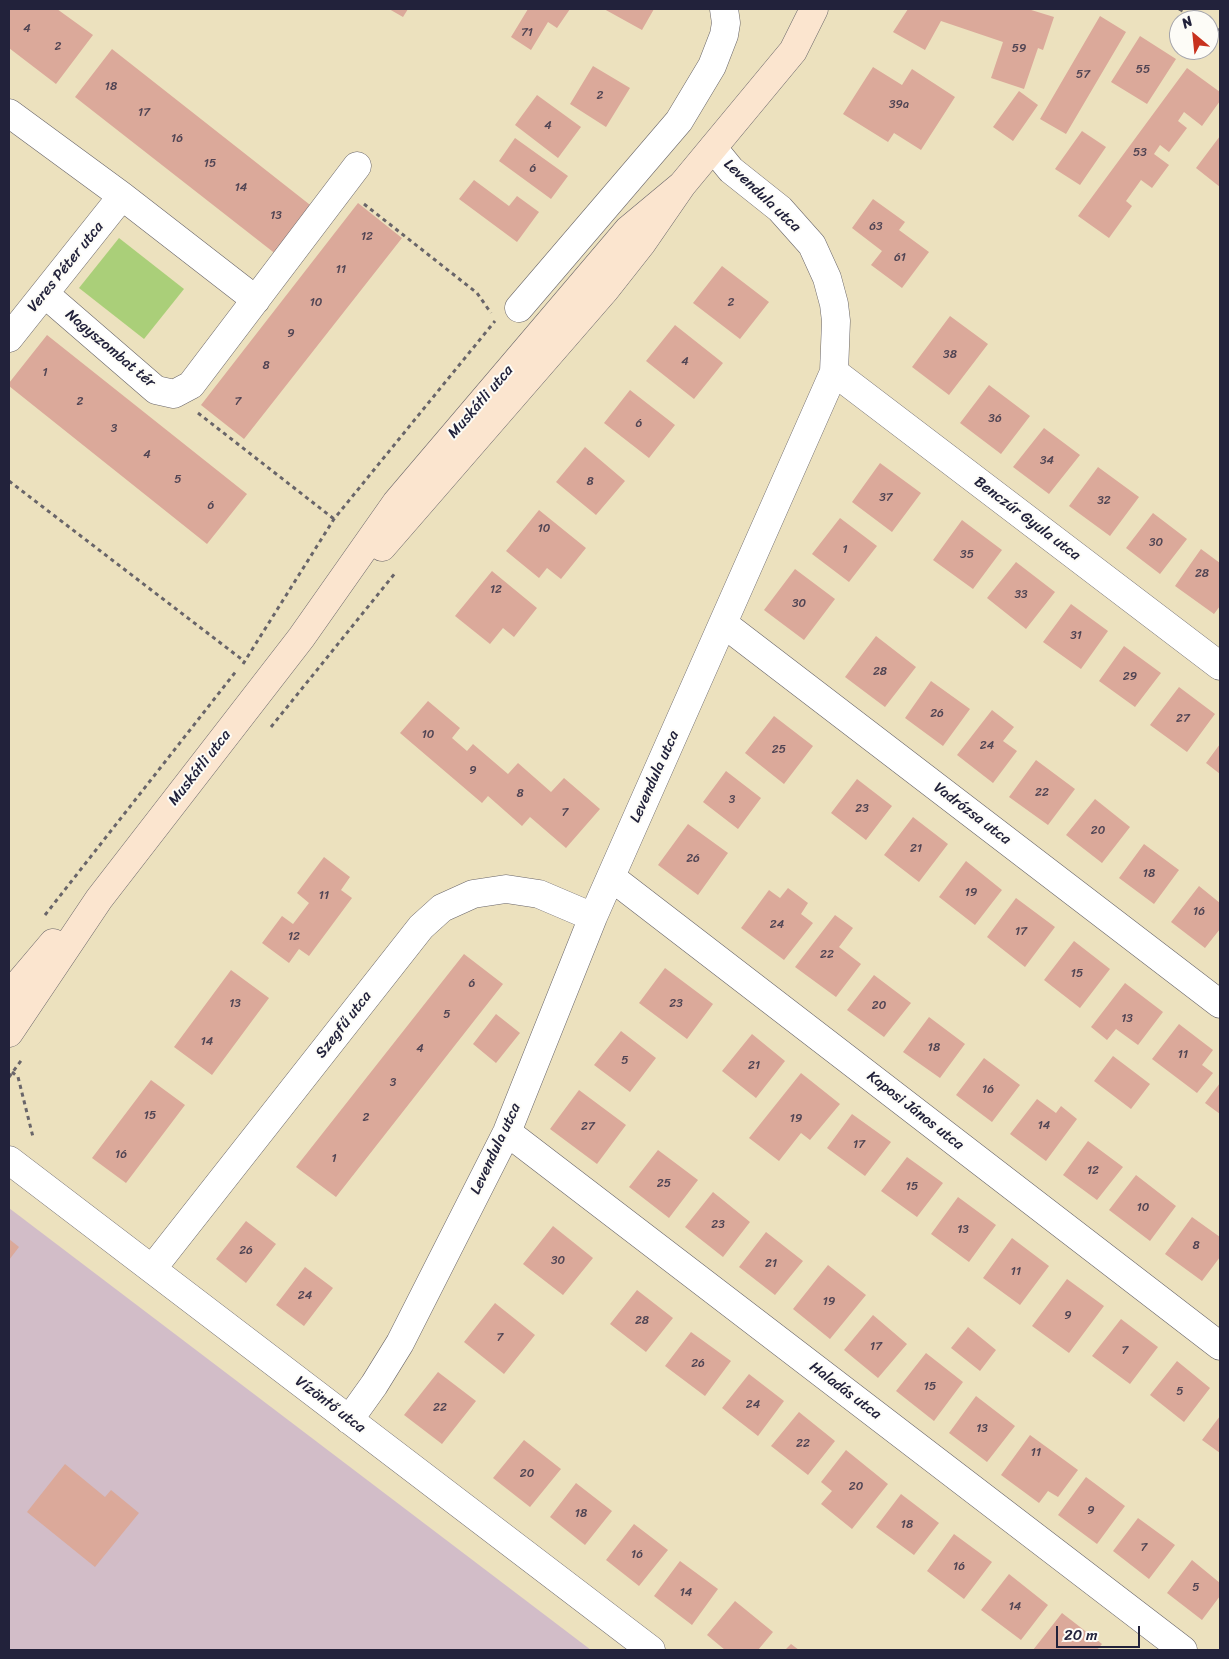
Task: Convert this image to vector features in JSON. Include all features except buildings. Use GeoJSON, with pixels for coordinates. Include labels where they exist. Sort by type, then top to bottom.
{"type":"FeatureCollection","features":[{"type":"Feature","properties":{"kind":"main road","name":"Muskátli utca"},"geometry":{"type":"LineString","coordinates":[[774,72],[798,9]]}},
{"type":"Feature","properties":{"kind":"main road","name":"Muskátli utca"},"geometry":{"type":"LineString","coordinates":[[301,638],[344,588],[410,518],[552,353],[642,243],[682,184],[793,51],[814,9]]}},
{"type":"Feature","properties":{"kind":"main road","name":"Muskátli utca"},"geometry":{"type":"LineString","coordinates":[[9,1033],[99,899],[301,638],[396,503],[628,230],[682,184]]}},
{"type":"Feature","properties":{"kind":"main road","name":"Muskátli utca"},"geometry":{"type":"LineString","coordinates":[[9,995],[56,939],[99,899]]}},
{"type":"Feature","properties":{"kind":"street"},"geometry":{"type":"LineString","coordinates":[[520,308],[679,120],[712,66],[724,35],[726,23],[724,9]]}},
{"type":"Feature","properties":{"kind":"street"},"geometry":{"type":"LineString","coordinates":[[9,113],[122,196],[256,300]]}},
{"type":"Feature","properties":{"kind":"street","name":"Levendula utca"},"geometry":{"type":"LineString","coordinates":[[349,1420],[374,1385],[400,1343],[507,1132],[592,916],[724,624],[834,372],[836,321],[834,304],[828,278],[812,245],[780,209],[731,170],[713,148]]}},
{"type":"Feature","properties":{"kind":"street","name":"Nagyszombat tér"},"geometry":{"type":"LineString","coordinates":[[45,294],[156,390],[174,394],[191,385],[350,176]]}},
{"type":"Feature","properties":{"kind":"street","name":"Veres Péter utca"},"geometry":{"type":"LineString","coordinates":[[9,338],[122,196]]}},
{"type":"Feature","properties":{"kind":"street","name":"Benczúr Gyula utca"},"geometry":{"type":"LineString","coordinates":[[834,372],[1220,666]]}},
{"type":"Feature","properties":{"kind":"street","name":"Vadrózsa utca"},"geometry":{"type":"LineString","coordinates":[[724,624],[1220,1004]]}},
{"type":"Feature","properties":{"kind":"street","name":"Kaposi János utca"},"geometry":{"type":"LineString","coordinates":[[611,877],[1220,1346]]}},
{"type":"Feature","properties":{"kind":"street","name":"Szegfű utca"},"geometry":{"type":"LineString","coordinates":[[152,1269],[421,927],[442,908],[473,894],[506,889],[539,894],[592,916]]}},
{"type":"Feature","properties":{"kind":"street","name":"Haladás utca"},"geometry":{"type":"LineString","coordinates":[[507,1132],[1183,1650]]}},
{"type":"Feature","properties":{"kind":"street","name":"Vízöntő utca"},"geometry":{"type":"LineString","coordinates":[[9,1160],[651,1650]]}},
{"type":"Feature","properties":{"kind":"path"},"geometry":{"type":"LineString","coordinates":[[350,176],[477,293],[496,320],[529,346]]}},
{"type":"Feature","properties":{"kind":"path"},"geometry":{"type":"LineString","coordinates":[[44,917],[244,661],[334,519],[496,320]]}},
{"type":"Feature","properties":{"kind":"path"},"geometry":{"type":"LineString","coordinates":[[174,394],[334,519]]}},
{"type":"Feature","properties":{"kind":"path"},"geometry":{"type":"LineString","coordinates":[[9,481],[244,661]]}},
{"type":"Feature","properties":{"kind":"path"},"geometry":{"type":"LineString","coordinates":[[12,1072],[18,1077],[33,1137]]}},
{"type":"Feature","properties":{"kind":"shaded area"},"geometry":{"type":"Polygon","coordinates":[[[9,1208],[591,1650],[9,1650],[9,1208]]]}},
{"type":"Feature","properties":{"kind":"green space"},"geometry":{"type":"Polygon","coordinates":[[[119,238],[184,289],[144,339],[79,288],[119,238]]]}}]}
